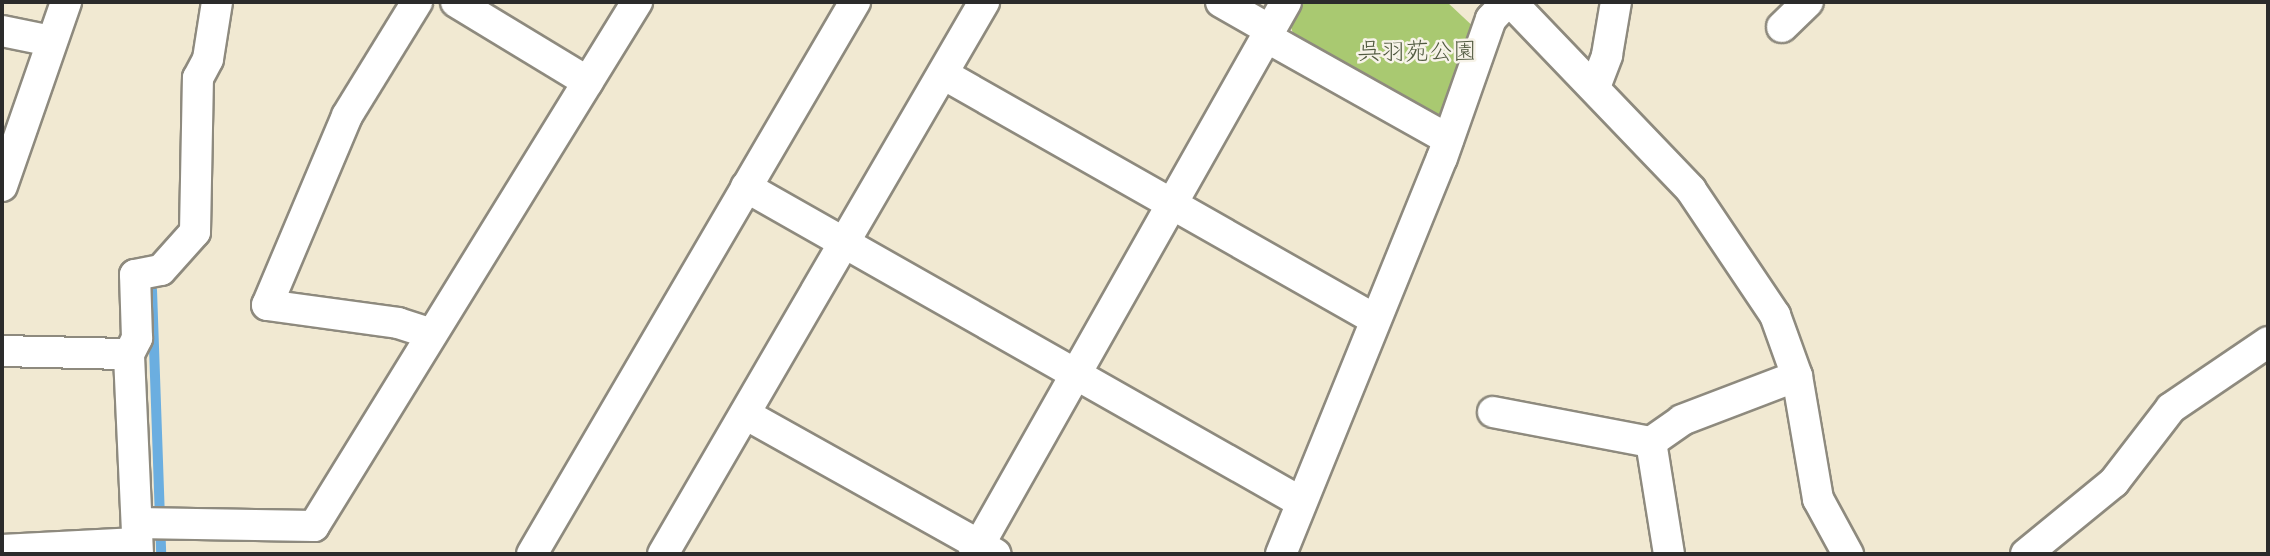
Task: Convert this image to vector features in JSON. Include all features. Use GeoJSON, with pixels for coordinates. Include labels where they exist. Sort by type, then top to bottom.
{"type":"FeatureCollection","features":[{"type":"Feature","properties":{"kind":"street"},"geometry":{"type":"LineString","coordinates":[[2,186],[66,2]]}},
{"type":"Feature","properties":{"kind":"street"},"geometry":{"type":"LineString","coordinates":[[147,533],[129,354],[137,338],[135,275],[161,270],[195,232],[198,78],[208,59],[217,2]]}},
{"type":"Feature","properties":{"kind":"street"},"geometry":{"type":"LineString","coordinates":[[417,2],[347,116],[267,305],[398,323],[430,334]]}},
{"type":"Feature","properties":{"kind":"street"},"geometry":{"type":"LineString","coordinates":[[456,2],[588,82]]}},
{"type":"Feature","properties":{"kind":"street"},"geometry":{"type":"LineString","coordinates":[[2,550],[147,533],[314,526],[637,2]]}},
{"type":"Feature","properties":{"kind":"street"},"geometry":{"type":"LineString","coordinates":[[532,554],[855,2]]}},
{"type":"Feature","properties":{"kind":"street"},"geometry":{"type":"LineString","coordinates":[[663,554],[984,2]]}},
{"type":"Feature","properties":{"kind":"street"},"geometry":{"type":"LineString","coordinates":[[1221,2],[1268,33],[1448,139]]}},
{"type":"Feature","properties":{"kind":"street"},"geometry":{"type":"LineString","coordinates":[[745,414],[983,551],[1076,374],[1286,2]]}},
{"type":"Feature","properties":{"kind":"street"},"geometry":{"type":"LineString","coordinates":[[1288,547],[1301,502],[1448,139],[1491,19],[1509,2],[1595,87],[1690,190],[1775,315],[1797,376],[1818,499],[1848,554]]}},
{"type":"Feature","properties":{"kind":"street"},"geometry":{"type":"LineString","coordinates":[[1595,87],[1607,55],[1616,2]]}},
{"type":"Feature","properties":{"kind":"street"},"geometry":{"type":"LineString","coordinates":[[1782,27],[1808,2]]}},
{"type":"Feature","properties":{"kind":"street"},"geometry":{"type":"LineString","coordinates":[[2,32],[51,41]]}},
{"type":"Feature","properties":{"kind":"street"},"geometry":{"type":"LineString","coordinates":[[943,75],[1374,319]]}},
{"type":"Feature","properties":{"kind":"street"},"geometry":{"type":"LineString","coordinates":[[746,187],[1301,502]]}},
{"type":"Feature","properties":{"kind":"street"},"geometry":{"type":"LineString","coordinates":[[2026,554],[2114,482],[2171,408],[2268,342]]}},
{"type":"Feature","properties":{"kind":"street"},"geometry":{"type":"LineString","coordinates":[[2,351],[129,354]]}},
{"type":"Feature","properties":{"kind":"street"},"geometry":{"type":"LineString","coordinates":[[1493,412],[1651,442],[1682,421],[1797,376]]}},
{"type":"Feature","properties":{"kind":"street"},"geometry":{"type":"LineString","coordinates":[[1651,442],[1669,554]]}},
{"type":"Feature","properties":{"kind":"green space","name":"呉羽苑公園"},"geometry":{"type":"Polygon","coordinates":[[[1303,2],[1447,2],[1478,31],[1446,119],[1439,121],[1295,40],[1290,24],[1303,2]]]}},
{"type":"Feature","properties":{"kind":"waterway"},"geometry":{"type":"LineString","coordinates":[[152,290],[161,554]]}}]}
